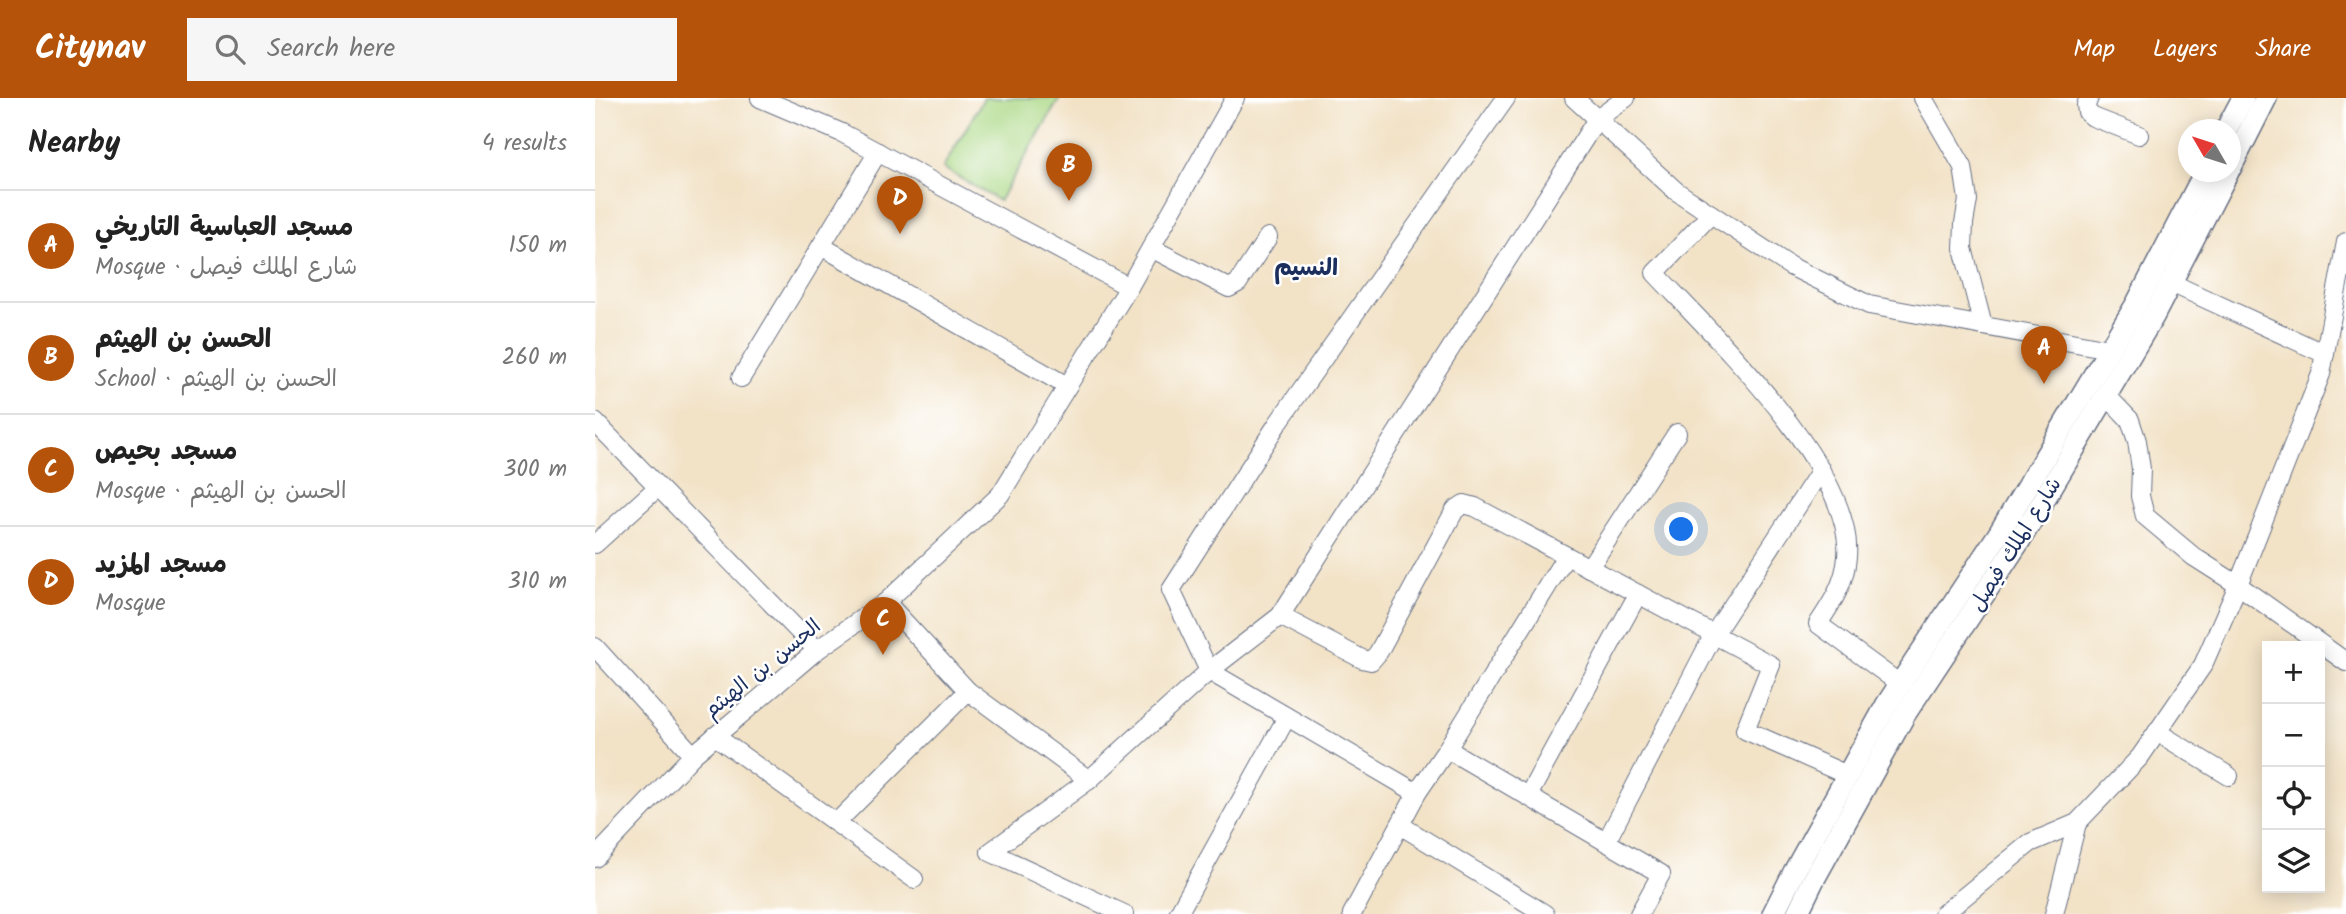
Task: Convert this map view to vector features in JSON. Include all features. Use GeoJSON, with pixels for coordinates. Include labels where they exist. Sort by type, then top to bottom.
{"type":"FeatureCollection","features":[{"type":"Feature","properties":{"kind":"street"},"geometry":{"type":"LineString","coordinates":[[760,98],[842,133],[1129,287]]}},
{"type":"Feature","properties":{"kind":"street","name":"الحسن بن الهيثم"},"geometry":{"type":"LineString","coordinates":[[597,852],[693,755],[817,650],[886,601],[1000,495],[1129,287],[1235,98]]}},
{"type":"Feature","properties":{"kind":"street"},"geometry":{"type":"LineString","coordinates":[[1417,793],[1209,671],[1171,590],[1278,423],[1506,98]]}},
{"type":"Feature","properties":{"kind":"street"},"geometry":{"type":"LineString","coordinates":[[1574,98],[1676,191],[1790,266],[1869,305],[2109,349]]}},
{"type":"Feature","properties":{"kind":"street"},"geometry":{"type":"LineString","coordinates":[[1124,914],[990,852],[1089,780],[1209,671],[1280,616],[1597,119],[1626,98]]}},
{"type":"Feature","properties":{"kind":"street"},"geometry":{"type":"LineString","coordinates":[[1923,98],[1963,167],[1968,200],[1963,248],[1983,326]]}},
{"type":"Feature","properties":{"kind":"street"},"geometry":{"type":"LineString","coordinates":[[2089,98],[2087,112],[2093,117],[2139,135]]}},
{"type":"Feature","properties":{"kind":"street"},"geometry":{"type":"LineString","coordinates":[[2232,119],[2243,98]]}},
{"type":"Feature","properties":{"kind":"street","name":"شارع الملك فيصل"},"geometry":{"type":"LineString","coordinates":[[2241,146],[2266,98]]}},
{"type":"Feature","properties":{"kind":"street"},"geometry":{"type":"LineString","coordinates":[[741,378],[878,152]]}},
{"type":"Feature","properties":{"kind":"street"},"geometry":{"type":"LineString","coordinates":[[1773,914],[1847,775],[1900,684],[2000,532],[2136,305],[2199,182]]}},
{"type":"Feature","properties":{"kind":"street","name":"شارع الملك فيصل"},"geometry":{"type":"LineString","coordinates":[[1797,914],[1905,714],[2018,542],[2154,315],[2222,182]]}},
{"type":"Feature","properties":{"kind":"street"},"geometry":{"type":"LineString","coordinates":[[1711,214],[1654,273],[1770,396],[1821,470],[1845,523],[1847,554],[1844,575],[1835,599],[1818,624],[1900,684]]}},
{"type":"Feature","properties":{"kind":"street"},"geometry":{"type":"LineString","coordinates":[[1151,248],[1229,288],[1238,283],[1268,237]]}},
{"type":"Feature","properties":{"kind":"street"},"geometry":{"type":"LineString","coordinates":[[1943,914],[2030,842],[2077,823],[2140,757],[2203,665],[2321,374],[2346,242]]}},
{"type":"Feature","properties":{"kind":"street"},"geometry":{"type":"LineString","coordinates":[[821,246],[1067,386]]}},
{"type":"Feature","properties":{"kind":"street"},"geometry":{"type":"LineString","coordinates":[[2171,283],[2325,354]]}},
{"type":"Feature","properties":{"kind":"street"},"geometry":{"type":"LineString","coordinates":[[2106,395],[2130,420],[2137,441],[2141,469],[2140,496],[2145,516],[2194,557],[2238,584],[2346,662]]}},
{"type":"Feature","properties":{"kind":"street"},"geometry":{"type":"LineString","coordinates":[[595,422],[817,650]]}},
{"type":"Feature","properties":{"kind":"street"},"geometry":{"type":"LineString","coordinates":[[1590,568],[1677,433]]}},
{"type":"Feature","properties":{"kind":"street"},"geometry":{"type":"LineString","coordinates":[[1607,842],[1714,634],[1821,470]]}},
{"type":"Feature","properties":{"kind":"street"},"geometry":{"type":"LineString","coordinates":[[595,544],[658,487]]}},
{"type":"Feature","properties":{"kind":"street"},"geometry":{"type":"LineString","coordinates":[[1280,616],[1362,659],[1371,661],[1378,653],[1455,510],[1464,503],[1772,665],[1745,730],[1847,775]]}},
{"type":"Feature","properties":{"kind":"street"},"geometry":{"type":"LineString","coordinates":[[1352,914],[1417,793],[1566,555]]}},
{"type":"Feature","properties":{"kind":"street"},"geometry":{"type":"LineString","coordinates":[[1528,796],[1638,594]]}},
{"type":"Feature","properties":{"kind":"street"},"geometry":{"type":"LineString","coordinates":[[886,601],[968,691],[1089,780]]}},
{"type":"Feature","properties":{"kind":"street"},"geometry":{"type":"LineString","coordinates":[[595,648],[693,755]]}},
{"type":"Feature","properties":{"kind":"street"},"geometry":{"type":"LineString","coordinates":[[837,823],[968,691]]}},
{"type":"Feature","properties":{"kind":"street"},"geometry":{"type":"LineString","coordinates":[[1178,914],[1287,717]]}},
{"type":"Feature","properties":{"kind":"street"},"geometry":{"type":"LineString","coordinates":[[2157,732],[2229,776]]}},
{"type":"Feature","properties":{"kind":"street"},"geometry":{"type":"LineString","coordinates":[[715,736],[914,879]]}},
{"type":"Feature","properties":{"kind":"street"},"geometry":{"type":"LineString","coordinates":[[1447,749],[1661,874],[1639,914]]}},
{"type":"Feature","properties":{"kind":"street"},"geometry":{"type":"LineString","coordinates":[[2054,914],[2077,823]]}},
{"type":"Feature","properties":{"kind":"street"},"geometry":{"type":"LineString","coordinates":[[1400,825],[1545,914]]}},
{"type":"Feature","properties":{"kind":"green space"},"geometry":{"type":"Polygon","coordinates":[[[984,98],[1060,98],[999,201],[943,168],[984,98]]]}},
{"type":"Feature","properties":{"kind":"place","name":"الحسن بن الهيثم"},"geometry":{"type":"Point","coordinates":[1069,201]}},
{"type":"Feature","properties":{"kind":"place","name":"مسجد المزيد"},"geometry":{"type":"Point","coordinates":[900,234]}},
{"type":"Feature","properties":{"kind":"place","name":"مسجد العباسية التاريخي"},"geometry":{"type":"Point","coordinates":[2044,384]}},
{"type":"Feature","properties":{"kind":"place","name":"مسجد بحيص"},"geometry":{"type":"Point","coordinates":[883,655]}},
{"type":"Feature","properties":{"kind":"district","name":"النسيم"},"geometry":{"type":"Point","coordinates":[1306,267]}}]}
